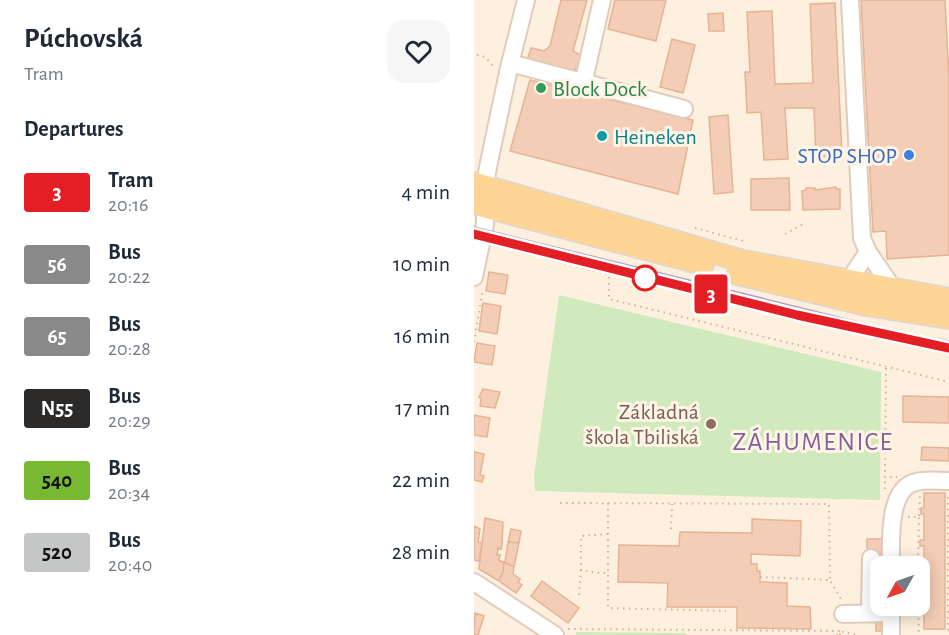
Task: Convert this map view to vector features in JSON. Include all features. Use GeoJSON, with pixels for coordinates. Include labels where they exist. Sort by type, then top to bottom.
{"type":"FeatureCollection","features":[{"type":"Feature","properties":{"kind":"main road"},"geometry":{"type":"LineString","coordinates":[[479,195],[743,261],[894,291],[949,299]]}},
{"type":"Feature","properties":{"kind":"main road"},"geometry":{"type":"LineString","coordinates":[[479,195],[756,278],[867,304],[949,318]]}},
{"type":"Feature","properties":{"kind":"street"},"geometry":{"type":"LineString","coordinates":[[479,282],[485,225],[479,195],[503,66],[526,0]]}},
{"type":"Feature","properties":{"kind":"street"},"geometry":{"type":"LineString","coordinates":[[583,84],[602,0]]}},
{"type":"Feature","properties":{"kind":"street"},"geometry":{"type":"LineString","coordinates":[[850,0],[862,238],[868,252],[894,291]]}},
{"type":"Feature","properties":{"kind":"street"},"geometry":{"type":"LineString","coordinates":[[503,66],[684,109]]}},
{"type":"Feature","properties":{"kind":"street"},"geometry":{"type":"LineString","coordinates":[[848,282],[868,252]]}},
{"type":"Feature","properties":{"kind":"street"},"geometry":{"type":"LineString","coordinates":[[891,556],[893,510],[902,490],[913,482],[948,488]]}},
{"type":"Feature","properties":{"kind":"street"},"geometry":{"type":"LineString","coordinates":[[474,582],[558,632]]}},
{"type":"Feature","properties":{"kind":"street"},"geometry":{"type":"LineString","coordinates":[[843,614],[870,613]]}},
{"type":"Feature","properties":{"kind":"street"},"geometry":{"type":"LineString","coordinates":[[891,635],[895,616]]}},
{"type":"Feature","properties":{"kind":"path"},"geometry":{"type":"LineString","coordinates":[[477,55],[503,66]]}},
{"type":"Feature","properties":{"kind":"path"},"geometry":{"type":"LineString","coordinates":[[785,234],[803,224]]}},
{"type":"Feature","properties":{"kind":"path"},"geometry":{"type":"LineString","coordinates":[[490,244],[609,275],[609,299],[949,382]]}},
{"type":"Feature","properties":{"kind":"path"},"geometry":{"type":"LineString","coordinates":[[474,342],[479,282]]}},
{"type":"Feature","properties":{"kind":"path"},"geometry":{"type":"LineString","coordinates":[[886,368],[885,477],[903,477]]}},
{"type":"Feature","properties":{"kind":"path"},"geometry":{"type":"LineString","coordinates":[[948,488],[948,635]]}},
{"type":"Feature","properties":{"kind":"path"},"geometry":{"type":"LineString","coordinates":[[560,503],[828,504],[830,580],[843,602],[839,634]]}},
{"type":"Feature","properties":{"kind":"path"},"geometry":{"type":"LineString","coordinates":[[608,503],[608,608],[726,611]]}},
{"type":"Feature","properties":{"kind":"path"},"geometry":{"type":"LineString","coordinates":[[671,529],[672,504]]}},
{"type":"Feature","properties":{"kind":"path"},"geometry":{"type":"LineString","coordinates":[[919,506],[924,506]]}},
{"type":"Feature","properties":{"kind":"path"},"geometry":{"type":"LineString","coordinates":[[918,556],[919,517]]}},
{"type":"Feature","properties":{"kind":"path"},"geometry":{"type":"LineString","coordinates":[[579,595],[581,536],[608,534]]}},
{"type":"Feature","properties":{"kind":"path"},"geometry":{"type":"LineString","coordinates":[[919,538],[924,538]]}},
{"type":"Feature","properties":{"kind":"path"},"geometry":{"type":"LineString","coordinates":[[581,570],[608,573]]}},
{"type":"Feature","properties":{"kind":"path"},"geometry":{"type":"LineString","coordinates":[[760,577],[830,580]]}},
{"type":"Feature","properties":{"kind":"path"},"geometry":{"type":"LineString","coordinates":[[918,616],[919,635]]}},
{"type":"Feature","properties":{"kind":"path"},"geometry":{"type":"LineString","coordinates":[[688,631],[690,635]]}},
{"type":"Feature","properties":{"kind":"path"},"geometry":{"type":"LineString","coordinates":[[558,632],[688,631],[856,635]]}},
{"type":"Feature","properties":{"kind":"green space"},"geometry":{"type":"Polygon","coordinates":[[[559,295],[881,372],[880,500],[535,491],[534,476],[559,295]]]}},
{"type":"Feature","properties":{"kind":"green space"},"geometry":{"type":"Polygon","coordinates":[[[576,632],[685,633],[687,635],[576,635],[576,632]]]}},
{"type":"Feature","properties":{"kind":"building"},"geometry":{"type":"Polygon","coordinates":[[[561,0],[587,0],[573,51],[584,57],[582,64],[572,72],[527,61],[531,48],[544,51],[550,46],[561,0]]]}},
{"type":"Feature","properties":{"kind":"building"},"geometry":{"type":"Polygon","coordinates":[[[615,0],[666,0],[656,41],[608,29],[615,0]]]}},
{"type":"Feature","properties":{"kind":"building","name":"STOP SHOP"},"geometry":{"type":"Polygon","coordinates":[[[861,0],[945,0],[949,78],[949,255],[887,259],[886,231],[873,232],[861,0]]]}},
{"type":"Feature","properties":{"kind":"building"},"geometry":{"type":"Polygon","coordinates":[[[835,3],[842,156],[816,157],[814,108],[785,108],[788,159],[764,160],[761,112],[747,113],[745,72],[750,72],[747,12],[772,11],[775,84],[813,83],[810,4],[835,3]]]}},
{"type":"Feature","properties":{"kind":"building"},"geometry":{"type":"Polygon","coordinates":[[[723,13],[724,31],[709,31],[708,14],[723,13]]]}},
{"type":"Feature","properties":{"kind":"building"},"geometry":{"type":"Polygon","coordinates":[[[672,39],[695,45],[683,93],[660,87],[672,39]]]}},
{"type":"Feature","properties":{"kind":"building","name":"Heineken"},"geometry":{"type":"Polygon","coordinates":[[[530,80],[693,120],[678,194],[510,151],[530,80]]]}},
{"type":"Feature","properties":{"kind":"building"},"geometry":{"type":"Polygon","coordinates":[[[728,115],[733,192],[714,194],[709,117],[728,115]]]}},
{"type":"Feature","properties":{"kind":"building"},"geometry":{"type":"Polygon","coordinates":[[[789,178],[790,210],[751,210],[751,179],[789,178]]]}},
{"type":"Feature","properties":{"kind":"building"},"geometry":{"type":"Polygon","coordinates":[[[836,187],[840,189],[840,209],[803,210],[802,191],[806,188],[815,188],[815,190],[836,187]]]}},
{"type":"Feature","properties":{"kind":"building"},"geometry":{"type":"Polygon","coordinates":[[[489,272],[508,275],[505,294],[486,291],[489,272]]]}},
{"type":"Feature","properties":{"kind":"building"},"geometry":{"type":"Polygon","coordinates":[[[483,303],[501,306],[497,334],[479,331],[483,303]]]}},
{"type":"Feature","properties":{"kind":"building"},"geometry":{"type":"Polygon","coordinates":[[[477,343],[495,346],[492,365],[474,362],[477,343]]]}},
{"type":"Feature","properties":{"kind":"building"},"geometry":{"type":"Polygon","coordinates":[[[483,389],[500,392],[495,408],[480,406],[479,397],[483,389]]]}},
{"type":"Feature","properties":{"kind":"building"},"geometry":{"type":"Polygon","coordinates":[[[903,396],[949,397],[949,423],[903,422],[903,396]]]}},
{"type":"Feature","properties":{"kind":"building"},"geometry":{"type":"Polygon","coordinates":[[[474,415],[490,418],[487,437],[474,435],[474,415]]]}},
{"type":"Feature","properties":{"kind":"building"},"geometry":{"type":"Polygon","coordinates":[[[922,447],[949,448],[949,461],[921,460],[922,447]]]}},
{"type":"Feature","properties":{"kind":"building"},"geometry":{"type":"Polygon","coordinates":[[[474,452],[484,454],[480,475],[484,476],[482,482],[474,480],[474,452]]]}},
{"type":"Feature","properties":{"kind":"building"},"geometry":{"type":"Polygon","coordinates":[[[924,493],[945,493],[945,629],[924,629],[924,616],[930,616],[930,556],[924,556],[924,546],[920,546],[920,540],[924,540],[924,514],[921,514],[921,508],[924,508],[924,493]]]}},
{"type":"Feature","properties":{"kind":"building"},"geometry":{"type":"Polygon","coordinates":[[[485,518],[503,522],[502,545],[501,549],[498,548],[497,555],[500,555],[499,560],[504,563],[499,581],[479,569],[485,518]]]}},
{"type":"Feature","properties":{"kind":"building"},"geometry":{"type":"Polygon","coordinates":[[[752,519],[801,521],[800,556],[751,554],[751,564],[757,564],[757,571],[760,571],[760,582],[787,583],[787,606],[810,607],[811,629],[737,628],[737,607],[667,607],[668,583],[618,582],[619,545],[679,546],[680,532],[752,533],[752,519]]]}},
{"type":"Feature","properties":{"kind":"building"},"geometry":{"type":"Polygon","coordinates":[[[474,526],[480,529],[478,542],[482,543],[479,561],[474,560],[474,526]]]}},
{"type":"Feature","properties":{"kind":"building"},"geometry":{"type":"Polygon","coordinates":[[[511,529],[521,531],[519,543],[508,542],[511,529]]]}},
{"type":"Feature","properties":{"kind":"building"},"geometry":{"type":"Polygon","coordinates":[[[867,539],[882,539],[882,554],[867,554],[867,539]]]}},
{"type":"Feature","properties":{"kind":"building"},"geometry":{"type":"Polygon","coordinates":[[[508,542],[519,543],[514,567],[505,562],[508,542]]]}},
{"type":"Feature","properties":{"kind":"building"},"geometry":{"type":"Polygon","coordinates":[[[504,562],[514,567],[513,574],[520,579],[518,582],[522,585],[516,593],[499,581],[504,562]]]}},
{"type":"Feature","properties":{"kind":"building"},"geometry":{"type":"Polygon","coordinates":[[[542,581],[579,608],[568,623],[531,596],[542,581]]]}},
{"type":"Feature","properties":{"kind":"building"},"geometry":{"type":"Polygon","coordinates":[[[475,613],[484,616],[478,635],[474,635],[475,613]]]}},
{"type":"Feature","properties":{"kind":"building"},"geometry":{"type":"Polygon","coordinates":[[[876,619],[885,619],[885,631],[876,631],[876,619]]]}},
{"type":"Feature","properties":{"kind":"tram line"},"geometry":{"type":"LineString","coordinates":[[474,227],[899,332],[949,341]]}},
{"type":"Feature","properties":{"kind":"tram line","name":"3"},"geometry":{"type":"LineString","coordinates":[[474,234],[797,315],[949,348]]}},
{"type":"Feature","properties":{"kind":"place","name":"Block Dock"},"geometry":{"type":"Point","coordinates":[541,88]}},
{"type":"Feature","properties":{"kind":"place","name":"Heineken"},"geometry":{"type":"Point","coordinates":[602,136]}},
{"type":"Feature","properties":{"kind":"place","name":"STOP SHOP"},"geometry":{"type":"Point","coordinates":[909,155]}},
{"type":"Feature","properties":{"kind":"place","name":"Základná škola Tbiliská"},"geometry":{"type":"Point","coordinates":[711,424]}},
{"type":"Feature","properties":{"kind":"district","name":"ZÁHUMENICE"},"geometry":{"type":"Point","coordinates":[813,441]}}]}
